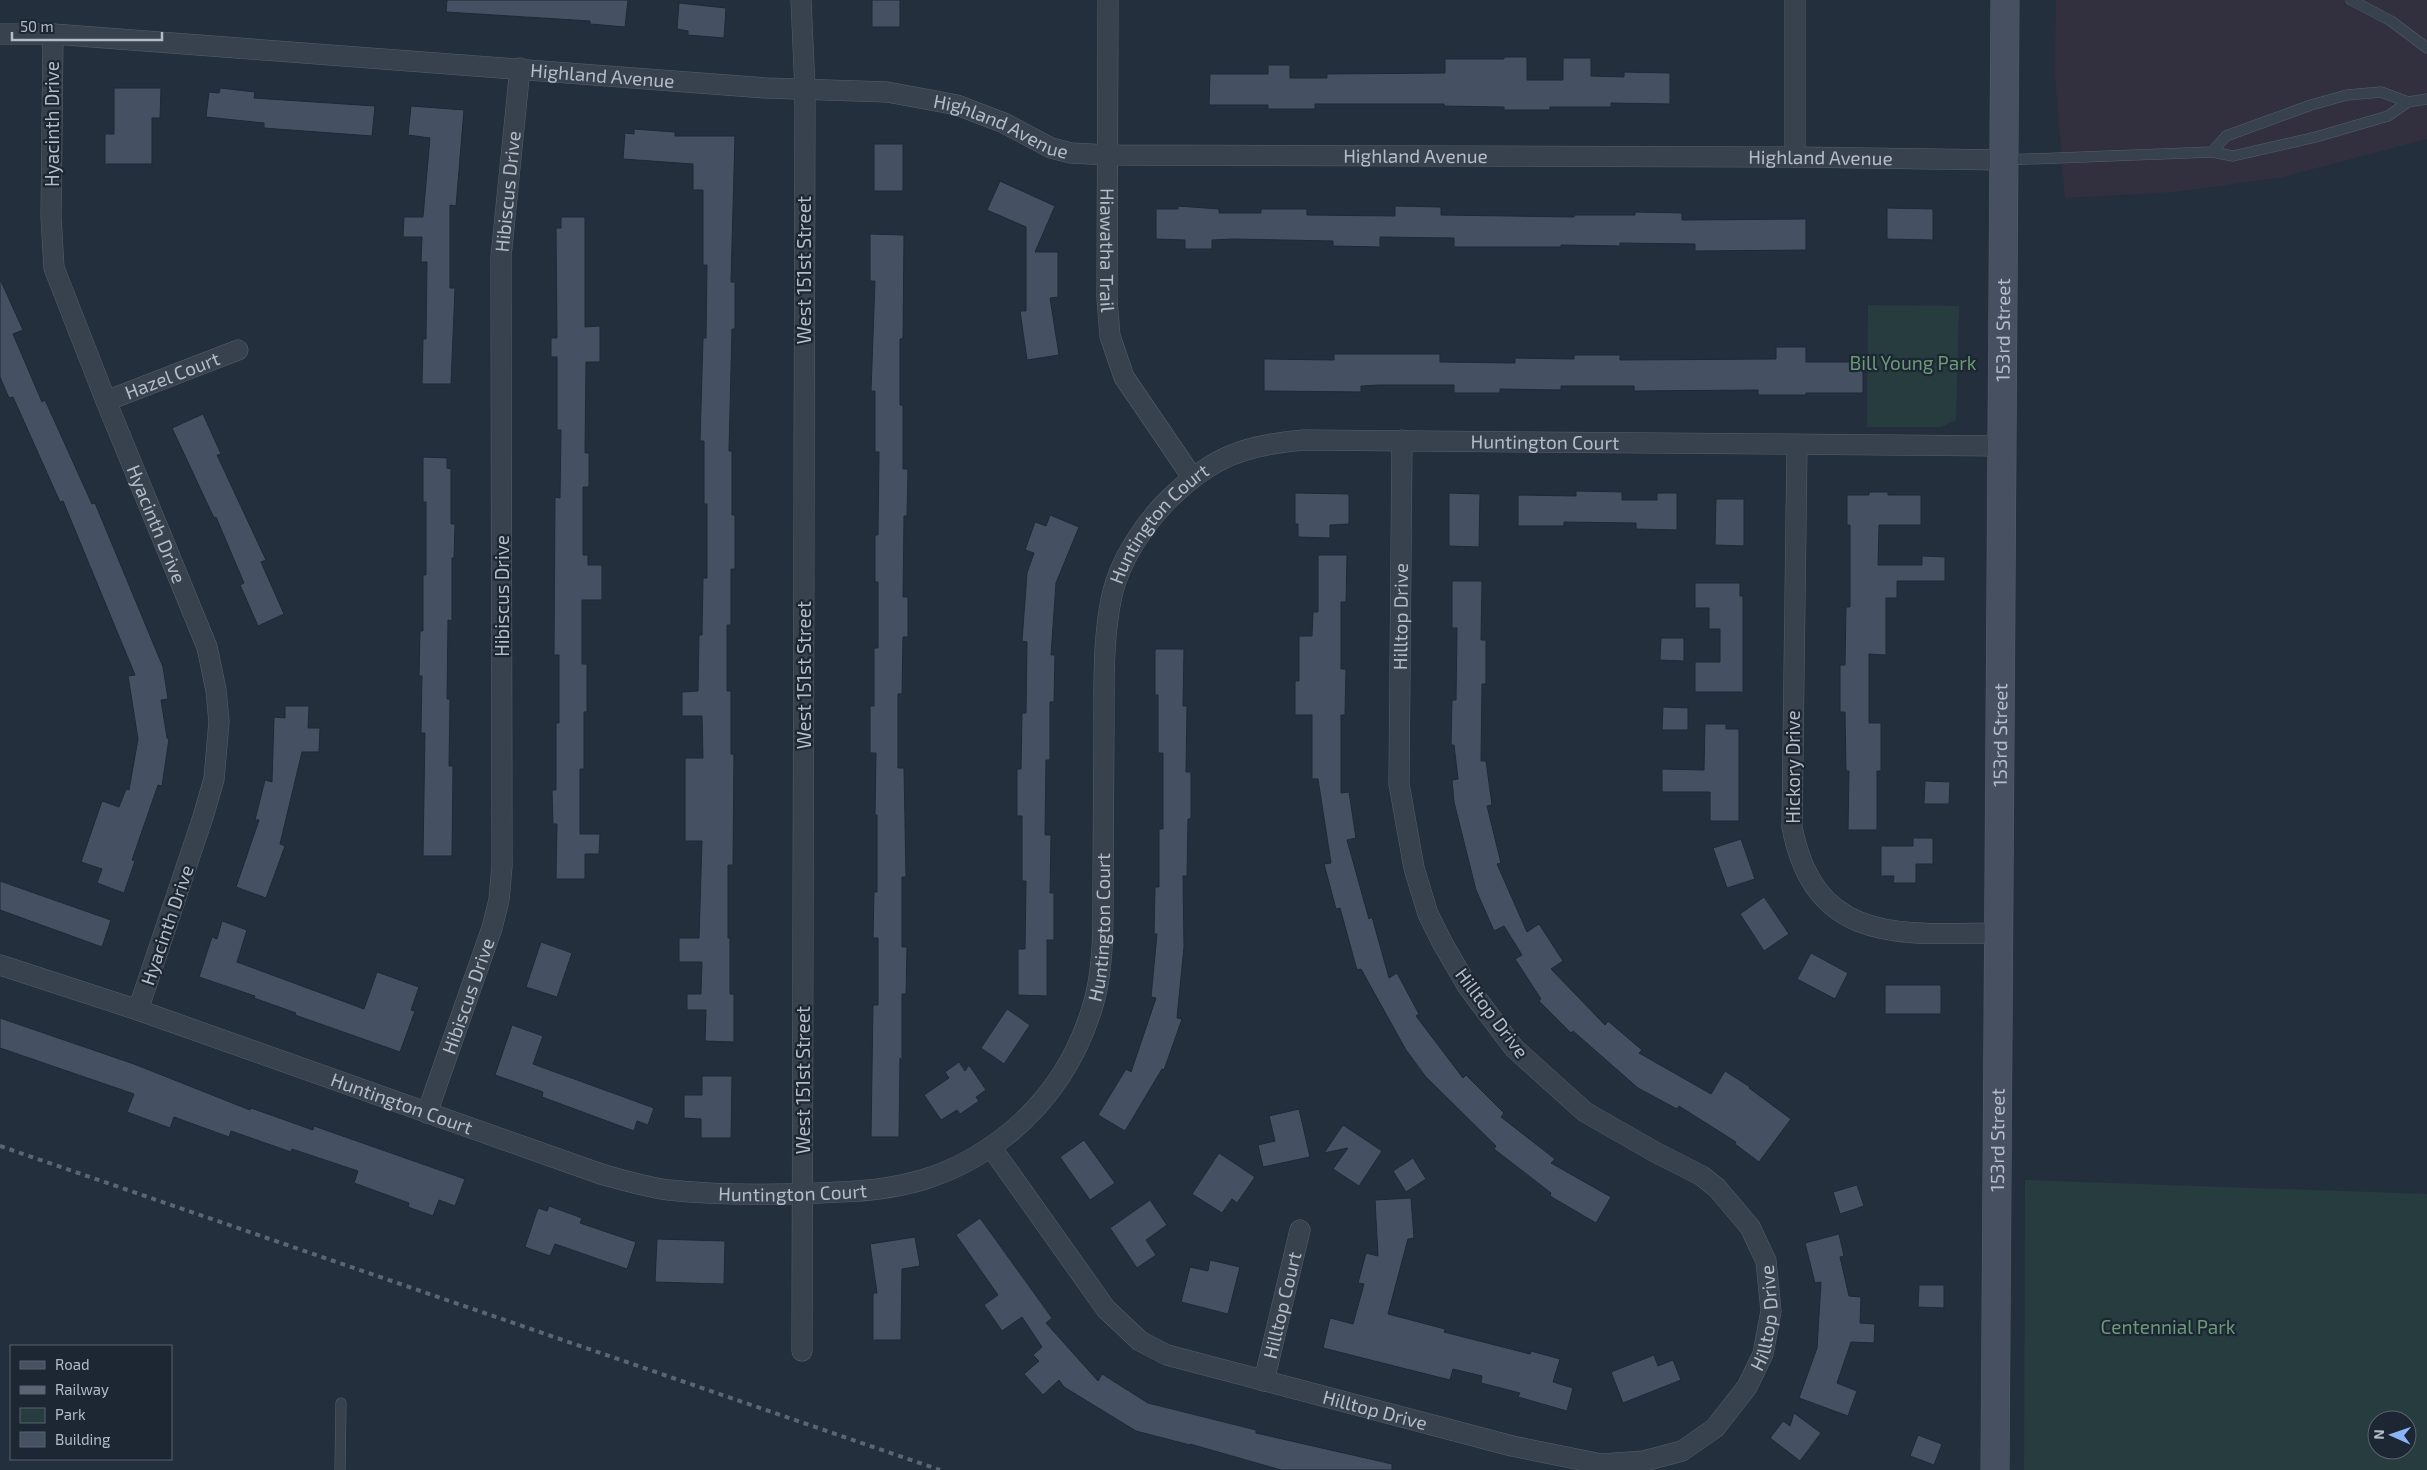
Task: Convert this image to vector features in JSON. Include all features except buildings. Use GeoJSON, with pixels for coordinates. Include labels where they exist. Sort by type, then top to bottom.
{"type":"FeatureCollection","features":[{"type":"Feature","properties":{"kind":"street","name":"West 151st Street"},"geometry":{"type":"LineString","coordinates":[[802,0],[805,90],[802,1351]]}},
{"type":"Feature","properties":{"kind":"street","name":"Hiawatha Trail"},"geometry":{"type":"LineString","coordinates":[[1108,0],[1108,300],[1110,336],[1124,378],[1192,477]]}},
{"type":"Feature","properties":{"kind":"street"},"geometry":{"type":"LineString","coordinates":[[1795,0],[1795,157]]}},
{"type":"Feature","properties":{"kind":"street","name":"153rd Street"},"geometry":{"type":"LineString","coordinates":[[1995,1470],[2000,446],[2005,0]]}},
{"type":"Feature","properties":{"kind":"street","name":"Highland Avenue"},"geometry":{"type":"LineString","coordinates":[[0,34],[53,34],[805,90],[887,92],[958,105],[1004,123],[1051,148],[1071,153],[1108,155],[1795,157],[2003,160]]}},
{"type":"Feature","properties":{"kind":"street","name":"Hyacinth Drive"},"geometry":{"type":"LineString","coordinates":[[53,34],[51,217],[54,268],[106,401],[207,647],[216,690],[219,722],[214,779],[138,1010]]}},
{"type":"Feature","properties":{"kind":"street","name":"Hibiscus Drive"},"geometry":{"type":"LineString","coordinates":[[427,1112],[492,928],[499,900],[502,866],[502,257],[520,68]]}},
{"type":"Feature","properties":{"kind":"street","name":"Hazel Court"},"geometry":{"type":"LineString","coordinates":[[106,401],[238,350]]}},
{"type":"Feature","properties":{"kind":"street","name":"Huntington Court"},"geometry":{"type":"LineString","coordinates":[[0,965],[138,1010],[601,1174],[636,1183],[667,1189],[700,1192],[803,1194],[872,1191],[900,1187],[943,1173],[991,1147],[1019,1126],[1059,1081],[1069,1065],[1090,1015],[1099,977],[1103,942],[1104,655],[1112,594],[1130,550],[1150,518],[1192,477],[1226,457],[1241,451],[1281,442],[1402,440],[1797,446],[2000,446]]}},
{"type":"Feature","properties":{"kind":"street","name":"Hilltop Drive"},"geometry":{"type":"LineString","coordinates":[[991,1147],[1106,1309],[1140,1341],[1168,1355],[1521,1448],[1601,1464],[1644,1460],[1682,1451],[1715,1428],[1747,1387],[1763,1354],[1770,1311],[1766,1261],[1750,1227],[1717,1188],[1689,1168],[1647,1148],[1585,1112],[1514,1048],[1468,986],[1428,914],[1414,868],[1399,784],[1402,440]]}},
{"type":"Feature","properties":{"kind":"street","name":"Hickory Drive"},"geometry":{"type":"LineString","coordinates":[[1797,446],[1792,827],[1796,850],[1804,871],[1815,888],[1831,905],[1845,915],[1866,925],[1887,931],[1914,933],[1997,933]]}},
{"type":"Feature","properties":{"kind":"street","name":"Hilltop Court"},"geometry":{"type":"LineString","coordinates":[[1264,1381],[1300,1230]]}},
{"type":"Feature","properties":{"kind":"lane"},"geometry":{"type":"LineString","coordinates":[[2351,0],[2391,21],[2427,48]]}},
{"type":"Feature","properties":{"kind":"lane"},"geometry":{"type":"LineString","coordinates":[[2212,152],[2226,136],[2311,105],[2346,95],[2381,92],[2408,102]]}},
{"type":"Feature","properties":{"kind":"lane"},"geometry":{"type":"LineString","coordinates":[[2003,160],[2212,152],[2233,156],[2316,137],[2388,116],[2408,102],[2427,99]]}},
{"type":"Feature","properties":{"kind":"lane"},"geometry":{"type":"LineString","coordinates":[[340,1470],[341,1402]]}},
{"type":"Feature","properties":{"kind":"shaded area"},"geometry":{"type":"Polygon","coordinates":[[[2056,0],[2427,0],[2427,139],[2282,177],[2176,192],[2065,198],[2055,76],[2056,0]]]}},
{"type":"Feature","properties":{"kind":"green space","name":"Bill Young Park"},"geometry":{"type":"Polygon","coordinates":[[[1868,305],[1959,306],[1956,420],[1941,427],[1867,427],[1868,305]]]}},
{"type":"Feature","properties":{"kind":"green space","name":"Centennial Park"},"geometry":{"type":"Polygon","coordinates":[[[2025,1180],[2427,1194],[2427,1470],[2024,1470],[2025,1180]]]}},
{"type":"Feature","properties":{"kind":"railway"},"geometry":{"type":"LineString","coordinates":[[0,1146],[940,1470]]}}]}
